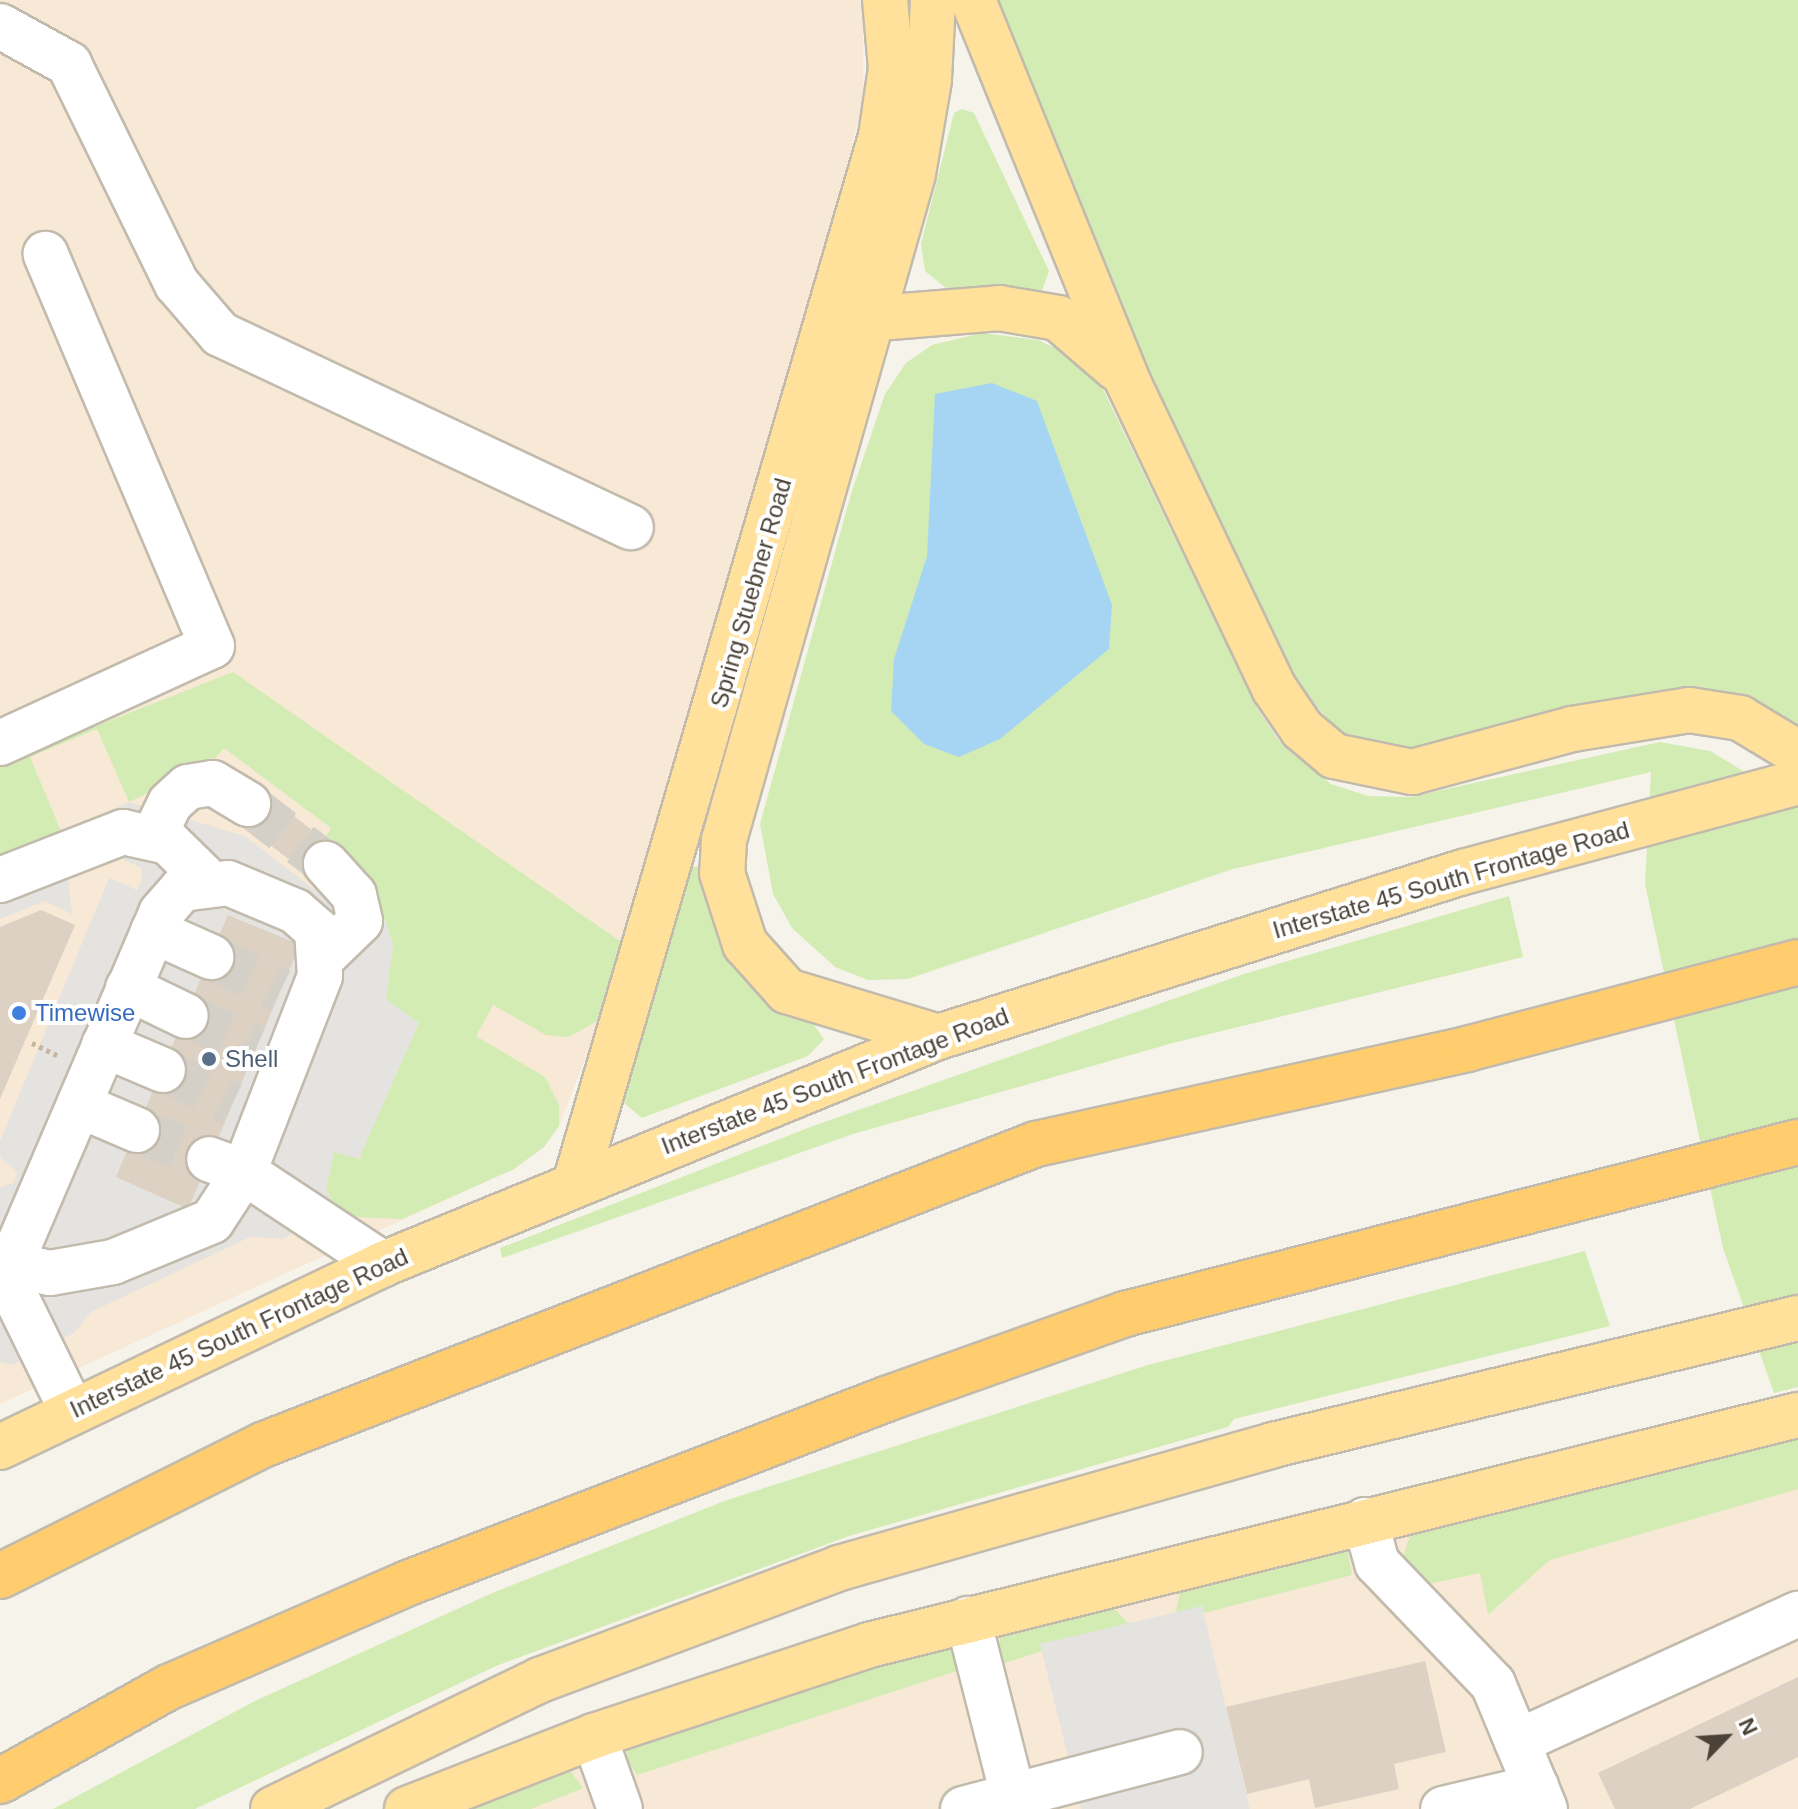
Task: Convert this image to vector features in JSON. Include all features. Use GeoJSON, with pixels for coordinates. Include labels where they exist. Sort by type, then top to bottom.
{"type":"FeatureCollection","features":[{"type":"Feature","properties":{"kind":"highway"},"geometry":{"type":"LineString","coordinates":[[0,1576],[265,1444],[1036,1144],[1467,1049],[1798,962]]}},
{"type":"Feature","properties":{"kind":"highway"},"geometry":{"type":"LineString","coordinates":[[0,1781],[169,1687],[653,1486],[1125,1314],[1506,1214],[1798,1142]]}},
{"type":"Feature","properties":{"kind":"main road","name":"Spring Stuebner Road"},"geometry":{"type":"LineString","coordinates":[[885,0],[891,68],[849,321],[724,840],[722,873],[745,944],[787,991],[938,1037]]}},
{"type":"Feature","properties":{"kind":"main road","name":"Spring Stuebner Road"},"geometry":{"type":"LineString","coordinates":[[576,1180],[849,321],[913,174],[929,80],[933,0]]}},
{"type":"Feature","properties":{"kind":"main road"},"geometry":{"type":"LineString","coordinates":[[973,0],[1128,382],[1274,688],[1302,729],[1334,756],[1412,772],[1572,729],[1689,710],[1740,718],[1798,753]]}},
{"type":"Feature","properties":{"kind":"main road"},"geometry":{"type":"LineString","coordinates":[[849,321],[999,308],[1058,318],[1090,339],[1128,382]]}},
{"type":"Feature","properties":{"kind":"main road","name":"Interstate 45 South Frontage Road"},"geometry":{"type":"LineString","coordinates":[[0,1447],[383,1264],[576,1180],[938,1037],[1463,872],[1798,782]]}},
{"type":"Feature","properties":{"kind":"main road"},"geometry":{"type":"LineString","coordinates":[[273,1809],[540,1680],[839,1568],[1273,1445],[1798,1318]]}},
{"type":"Feature","properties":{"kind":"main road"},"geometry":{"type":"LineString","coordinates":[[408,1809],[594,1736],[968,1619],[1798,1415]]}},
{"type":"Feature","properties":{"kind":"lane"},"geometry":{"type":"LineString","coordinates":[[0,26],[69,64],[177,284],[220,334],[631,527]]}},
{"type":"Feature","properties":{"kind":"lane"},"geometry":{"type":"LineString","coordinates":[[0,743],[212,646],[46,254]]}},
{"type":"Feature","properties":{"kind":"lane"},"geometry":{"type":"LineString","coordinates":[[155,834],[170,803],[188,787],[213,783],[248,804]]}},
{"type":"Feature","properties":{"kind":"lane"},"geometry":{"type":"LineString","coordinates":[[0,880],[123,832],[155,834],[207,880],[295,911],[317,930],[324,956]]}},
{"type":"Feature","properties":{"kind":"lane"},"geometry":{"type":"LineString","coordinates":[[7,1266],[50,1273],[113,1262],[212,1221],[226,1166],[294,998],[324,956],[360,921],[354,895],[326,864]]}},
{"type":"Feature","properties":{"kind":"lane"},"geometry":{"type":"LineString","coordinates":[[72,1411],[16,1297],[7,1266],[81,1106],[153,931],[182,889],[207,880]]}},
{"type":"Feature","properties":{"kind":"lane"},"geometry":{"type":"LineString","coordinates":[[153,931],[211,957]]}},
{"type":"Feature","properties":{"kind":"lane"},"geometry":{"type":"LineString","coordinates":[[128,988],[186,1016]]}},
{"type":"Feature","properties":{"kind":"lane"},"geometry":{"type":"LineString","coordinates":[[104,1045],[163,1070]]}},
{"type":"Feature","properties":{"kind":"lane"},"geometry":{"type":"LineString","coordinates":[[81,1106],[137,1130]]}},
{"type":"Feature","properties":{"kind":"lane"},"geometry":{"type":"LineString","coordinates":[[226,1166],[383,1264]]}},
{"type":"Feature","properties":{"kind":"lane"},"geometry":{"type":"LineString","coordinates":[[1365,1520],[1377,1563],[1493,1684],[1540,1798],[1443,1809]]}},
{"type":"Feature","properties":{"kind":"lane"},"geometry":{"type":"LineString","coordinates":[[1517,1742],[1798,1614]]}},
{"type":"Feature","properties":{"kind":"lane"},"geometry":{"type":"LineString","coordinates":[[968,1619],[1013,1796]]}},
{"type":"Feature","properties":{"kind":"lane"},"geometry":{"type":"LineString","coordinates":[[594,1736],[620,1809]]}},
{"type":"Feature","properties":{"kind":"lane"},"geometry":{"type":"LineString","coordinates":[[963,1809],[1180,1752]]}},
{"type":"Feature","properties":{"kind":"shaded area"},"geometry":{"type":"Polygon","coordinates":[[[0,0],[860,0],[863,18],[863,100],[844,178],[607,1002],[559,1126],[514,1169],[0,1404],[0,0]]]}},
{"type":"Feature","properties":{"kind":"shaded area"},"geometry":{"type":"Polygon","coordinates":[[[129,802],[245,836],[322,895],[383,914],[393,944],[386,999],[419,1023],[359,1159],[334,1152],[326,1188],[334,1206],[283,1239],[250,1237],[91,1312],[74,1333],[12,1365],[0,1362],[0,1187],[14,1183],[17,1172],[0,1157],[0,1141],[109,878],[137,890],[142,879],[141,868],[120,858],[83,864],[68,877],[72,914],[45,901],[0,919],[0,859],[129,802]]]}},
{"type":"Feature","properties":{"kind":"shaded area"},"geometry":{"type":"Polygon","coordinates":[[[1798,1435],[1798,1809],[437,1809],[814,1674],[1798,1435]]]}},
{"type":"Feature","properties":{"kind":"shaded area"},"geometry":{"type":"Polygon","coordinates":[[[1202,1606],[1250,1809],[1081,1809],[1040,1644],[1202,1606]]]}},
{"type":"Feature","properties":{"kind":"green space"},"geometry":{"type":"Polygon","coordinates":[[[988,0],[1798,0],[1798,732],[1674,688],[1421,750],[1384,750],[1341,732],[1298,688],[1093,260],[988,0]]]}},
{"type":"Feature","properties":{"kind":"green space"},"geometry":{"type":"Polygon","coordinates":[[[962,109],[974,113],[1049,271],[1039,299],[957,297],[925,271],[921,244],[954,113],[962,109]]]}},
{"type":"Feature","properties":{"kind":"green space"},"geometry":{"type":"Polygon","coordinates":[[[982,333],[1038,340],[1083,361],[1097,377],[1257,708],[1280,742],[1331,784],[1368,796],[1410,797],[1660,742],[1710,751],[1798,804],[1798,1387],[1774,1393],[1723,1248],[1645,884],[1651,772],[1233,869],[908,979],[868,980],[835,967],[792,928],[773,894],[760,824],[851,494],[885,394],[906,363],[932,345],[982,333]]]}},
{"type":"Feature","properties":{"kind":"green space"},"geometry":{"type":"Polygon","coordinates":[[[233,672],[624,944],[601,1019],[569,1037],[546,1035],[493,1005],[476,1036],[545,1077],[559,1105],[559,1126],[544,1147],[514,1169],[402,1219],[357,1217],[334,1206],[326,1188],[334,1152],[360,1159],[393,1009],[386,999],[393,944],[374,897],[324,840],[331,828],[224,748],[212,762],[129,802],[97,729],[30,757],[61,831],[0,859],[0,764],[233,672]]]}},
{"type":"Feature","properties":{"kind":"green space"},"geometry":{"type":"Polygon","coordinates":[[[700,866],[824,1039],[808,1056],[642,1118],[624,1103],[690,867],[700,866]]]}},
{"type":"Feature","properties":{"kind":"green space"},"geometry":{"type":"Polygon","coordinates":[[[1509,896],[1523,957],[1173,1043],[853,1134],[502,1258],[500,1248],[813,1126],[1244,974],[1509,896]]]}},
{"type":"Feature","properties":{"kind":"green space"},"geometry":{"type":"Polygon","coordinates":[[[1585,1251],[1610,1326],[1234,1419],[1228,1427],[849,1536],[496,1666],[195,1809],[53,1809],[253,1702],[490,1594],[727,1500],[1148,1365],[1585,1251]]]}},
{"type":"Feature","properties":{"kind":"green space"},"geometry":{"type":"Polygon","coordinates":[[[1798,1435],[1798,1489],[1550,1560],[1488,1615],[1480,1573],[1424,1585],[1402,1561],[1411,1532],[1798,1435]]]}},
{"type":"Feature","properties":{"kind":"green space"},"geometry":{"type":"Polygon","coordinates":[[[1336,1548],[1348,1553],[1352,1575],[1204,1613],[1202,1606],[1176,1613],[1181,1586],[1336,1548]]]}},
{"type":"Feature","properties":{"kind":"green space"},"geometry":{"type":"Polygon","coordinates":[[[1110,1604],[1129,1624],[1041,1644],[1042,1651],[995,1666],[1002,1629],[1110,1604]]]}},
{"type":"Feature","properties":{"kind":"green space"},"geometry":{"type":"Polygon","coordinates":[[[948,1646],[963,1669],[637,1775],[628,1761],[626,1745],[634,1734],[948,1646]]]}},
{"type":"Feature","properties":{"kind":"green space"},"geometry":{"type":"Polygon","coordinates":[[[566,1765],[583,1788],[531,1809],[444,1809],[566,1765]]]}},
{"type":"Feature","properties":{"kind":"water"},"geometry":{"type":"Polygon","coordinates":[[[992,383],[1037,401],[1112,605],[1109,649],[1000,739],[959,757],[924,744],[891,711],[894,659],[927,556],[935,394],[992,383]]]}},
{"type":"Feature","properties":{"kind":"building"},"geometry":{"type":"Polygon","coordinates":[[[260,789],[337,850],[314,879],[237,819],[260,789]]]}},
{"type":"Feature","properties":{"kind":"building","name":"Timewise"},"geometry":{"type":"Polygon","coordinates":[[[41,910],[75,925],[0,1099],[0,927],[41,910]]]}},
{"type":"Feature","properties":{"kind":"building","name":"Shell"},"geometry":{"type":"Polygon","coordinates":[[[228,915],[300,945],[188,1209],[116,1177],[228,915]]]}},
{"type":"Feature","properties":{"kind":"building"},"geometry":{"type":"Polygon","coordinates":[[[1425,1661],[1446,1752],[1394,1764],[1399,1789],[1315,1808],[1309,1779],[1247,1794],[1226,1707],[1425,1661]]]}},
{"type":"Feature","properties":{"kind":"building"},"geometry":{"type":"Polygon","coordinates":[[[1798,1677],[1798,1757],[1690,1809],[1615,1809],[1598,1773],[1798,1677]]]}},
{"type":"Feature","properties":{"kind":"tunnel"},"geometry":{"type":"LineString","coordinates":[[248,804],[326,864]]}},
{"type":"Feature","properties":{"kind":"tunnel"},"geometry":{"type":"LineString","coordinates":[[211,957],[280,991]]}},
{"type":"Feature","properties":{"kind":"tunnel"},"geometry":{"type":"LineString","coordinates":[[186,1016],[256,1047]]}},
{"type":"Feature","properties":{"kind":"tunnel"},"geometry":{"type":"LineString","coordinates":[[163,1070],[232,1104]]}},
{"type":"Feature","properties":{"kind":"tunnel"},"geometry":{"type":"LineString","coordinates":[[137,1130],[209,1159]]}},
{"type":"Feature","properties":{"kind":"place","name":"Timewise"},"geometry":{"type":"Point","coordinates":[19,1013]}},
{"type":"Feature","properties":{"kind":"place","name":"Shell"},"geometry":{"type":"Point","coordinates":[209,1059]}}]}
